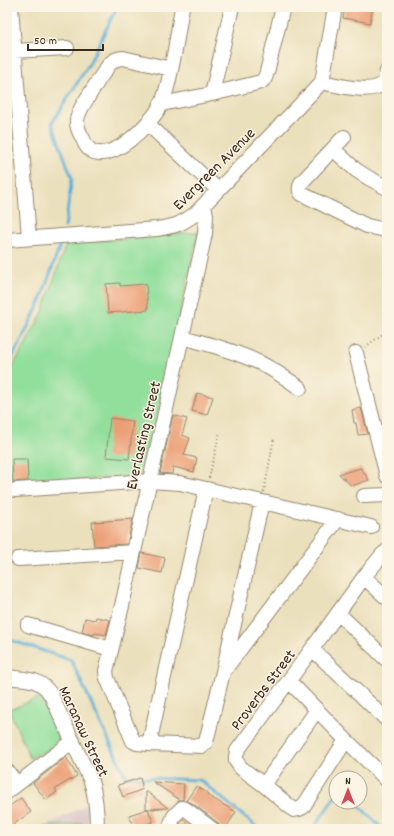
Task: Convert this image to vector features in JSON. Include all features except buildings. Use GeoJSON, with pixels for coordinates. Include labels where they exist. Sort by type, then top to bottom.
{"type":"FeatureCollection","features":[{"type":"Feature","properties":{"kind":"street"},"geometry":{"type":"LineString","coordinates":[[11,7],[29,238]]}},
{"type":"Feature","properties":{"kind":"street"},"geometry":{"type":"LineString","coordinates":[[171,69],[130,59],[117,58],[111,62],[80,109],[77,117],[79,132],[85,144],[96,153],[118,149],[129,142],[148,124],[154,116],[166,92],[171,69],[182,7]]}},
{"type":"Feature","properties":{"kind":"street"},"geometry":{"type":"LineString","coordinates":[[212,94],[232,7]]}},
{"type":"Feature","properties":{"kind":"street"},"geometry":{"type":"LineString","coordinates":[[161,104],[261,82],[265,78],[283,7]]}},
{"type":"Feature","properties":{"kind":"street"},"geometry":{"type":"LineString","coordinates":[[335,7],[322,82],[366,89],[375,88],[385,82],[387,71]]}},
{"type":"Feature","properties":{"kind":"street"},"geometry":{"type":"LineString","coordinates":[[14,51],[67,48]]}},
{"type":"Feature","properties":{"kind":"street","name":"Evergreen Avenue"},"geometry":{"type":"LineString","coordinates":[[7,240],[170,227],[187,221],[322,82]]}},
{"type":"Feature","properties":{"kind":"street"},"geometry":{"type":"LineString","coordinates":[[148,124],[218,190]]}},
{"type":"Feature","properties":{"kind":"street"},"geometry":{"type":"LineString","coordinates":[[344,137],[301,183],[299,187],[300,192],[368,226],[381,229],[387,227]]}},
{"type":"Feature","properties":{"kind":"street"},"geometry":{"type":"LineString","coordinates":[[333,149],[356,170],[387,188]]}},
{"type":"Feature","properties":{"kind":"street","name":"Everlasting Street"},"geometry":{"type":"LineString","coordinates":[[148,744],[137,744],[130,738],[106,671],[205,234],[206,215],[204,204]]}},
{"type":"Feature","properties":{"kind":"street"},"geometry":{"type":"LineString","coordinates":[[182,337],[259,362],[300,388]]}},
{"type":"Feature","properties":{"kind":"street"},"geometry":{"type":"LineString","coordinates":[[356,353],[387,476]]}},
{"type":"Feature","properties":{"kind":"street"},"geometry":{"type":"LineString","coordinates":[[15,490],[149,481],[180,483],[371,527]]}},
{"type":"Feature","properties":{"kind":"street"},"geometry":{"type":"LineString","coordinates":[[206,489],[148,744],[204,745],[223,672],[262,502]]}},
{"type":"Feature","properties":{"kind":"street"},"geometry":{"type":"LineString","coordinates":[[364,496],[387,495]]}},
{"type":"Feature","properties":{"kind":"street"},"geometry":{"type":"LineString","coordinates":[[223,672],[338,519]]}},
{"type":"Feature","properties":{"kind":"street"},"geometry":{"type":"LineString","coordinates":[[18,559],[134,552]]}},
{"type":"Feature","properties":{"kind":"street","name":"Proverbs Street"},"geometry":{"type":"LineString","coordinates":[[346,740],[303,807],[294,810],[241,768],[236,761],[237,751],[364,577],[384,553]]}},
{"type":"Feature","properties":{"kind":"street"},"geometry":{"type":"LineString","coordinates":[[364,577],[387,598]]}},
{"type":"Feature","properties":{"kind":"street"},"geometry":{"type":"LineString","coordinates":[[338,613],[387,660]]}},
{"type":"Feature","properties":{"kind":"street"},"geometry":{"type":"LineString","coordinates":[[28,625],[111,649]]}},
{"type":"Feature","properties":{"kind":"street"},"geometry":{"type":"LineString","coordinates":[[312,649],[387,720]]}},
{"type":"Feature","properties":{"kind":"street","name":"Maranaw Street"},"geometry":{"type":"LineString","coordinates":[[7,677],[36,681],[48,689],[91,781],[97,804],[98,829]]}},
{"type":"Feature","properties":{"kind":"street"},"geometry":{"type":"LineString","coordinates":[[289,681],[387,780]]}},
{"type":"Feature","properties":{"kind":"street"},"geometry":{"type":"LineString","coordinates":[[264,785],[317,710]]}},
{"type":"Feature","properties":{"kind":"street"},"geometry":{"type":"LineString","coordinates":[[7,772],[12,788],[73,742]]}},
{"type":"Feature","properties":{"kind":"street"},"geometry":{"type":"LineString","coordinates":[[169,829],[174,816],[182,808],[188,810],[212,829]]}},
{"type":"Feature","properties":{"kind":"path"},"geometry":{"type":"LineString","coordinates":[[356,353],[387,332]]}},
{"type":"Feature","properties":{"kind":"path"},"geometry":{"type":"LineString","coordinates":[[206,489],[220,432]]}},
{"type":"Feature","properties":{"kind":"path"},"geometry":{"type":"LineString","coordinates":[[262,502],[274,438]]}},
{"type":"Feature","properties":{"kind":"shaded area"},"geometry":{"type":"Polygon","coordinates":[[[88,804],[88,829],[40,829],[88,804]]]}},
{"type":"Feature","properties":{"kind":"green space"},"geometry":{"type":"Polygon","coordinates":[[[198,232],[144,476],[7,485],[7,376],[42,314],[66,244],[198,232]]]}},
{"type":"Feature","properties":{"kind":"green space"},"geometry":{"type":"Polygon","coordinates":[[[40,697],[61,744],[30,758],[9,710],[40,697]]]}},
{"type":"Feature","properties":{"kind":"green space"},"geometry":{"type":"Polygon","coordinates":[[[81,823],[82,829],[36,829],[36,828],[81,823]]]}},
{"type":"Feature","properties":{"kind":"waterway"},"geometry":{"type":"LineString","coordinates":[[65,227],[72,178],[52,123],[89,64],[117,7]]}},
{"type":"Feature","properties":{"kind":"waterway"},"geometry":{"type":"LineString","coordinates":[[7,367],[40,302],[60,246]]}},
{"type":"Feature","properties":{"kind":"waterway"},"geometry":{"type":"LineString","coordinates":[[7,593],[10,619],[8,639]]}},
{"type":"Feature","properties":{"kind":"waterway"},"geometry":{"type":"LineString","coordinates":[[7,639],[71,660],[126,777],[200,780],[259,829]]}},
{"type":"Feature","properties":{"kind":"waterway"},"geometry":{"type":"LineString","coordinates":[[313,829],[328,807]]}},
{"type":"Feature","properties":{"kind":"waterway"},"geometry":{"type":"LineString","coordinates":[[363,810],[383,829]]}}]}
